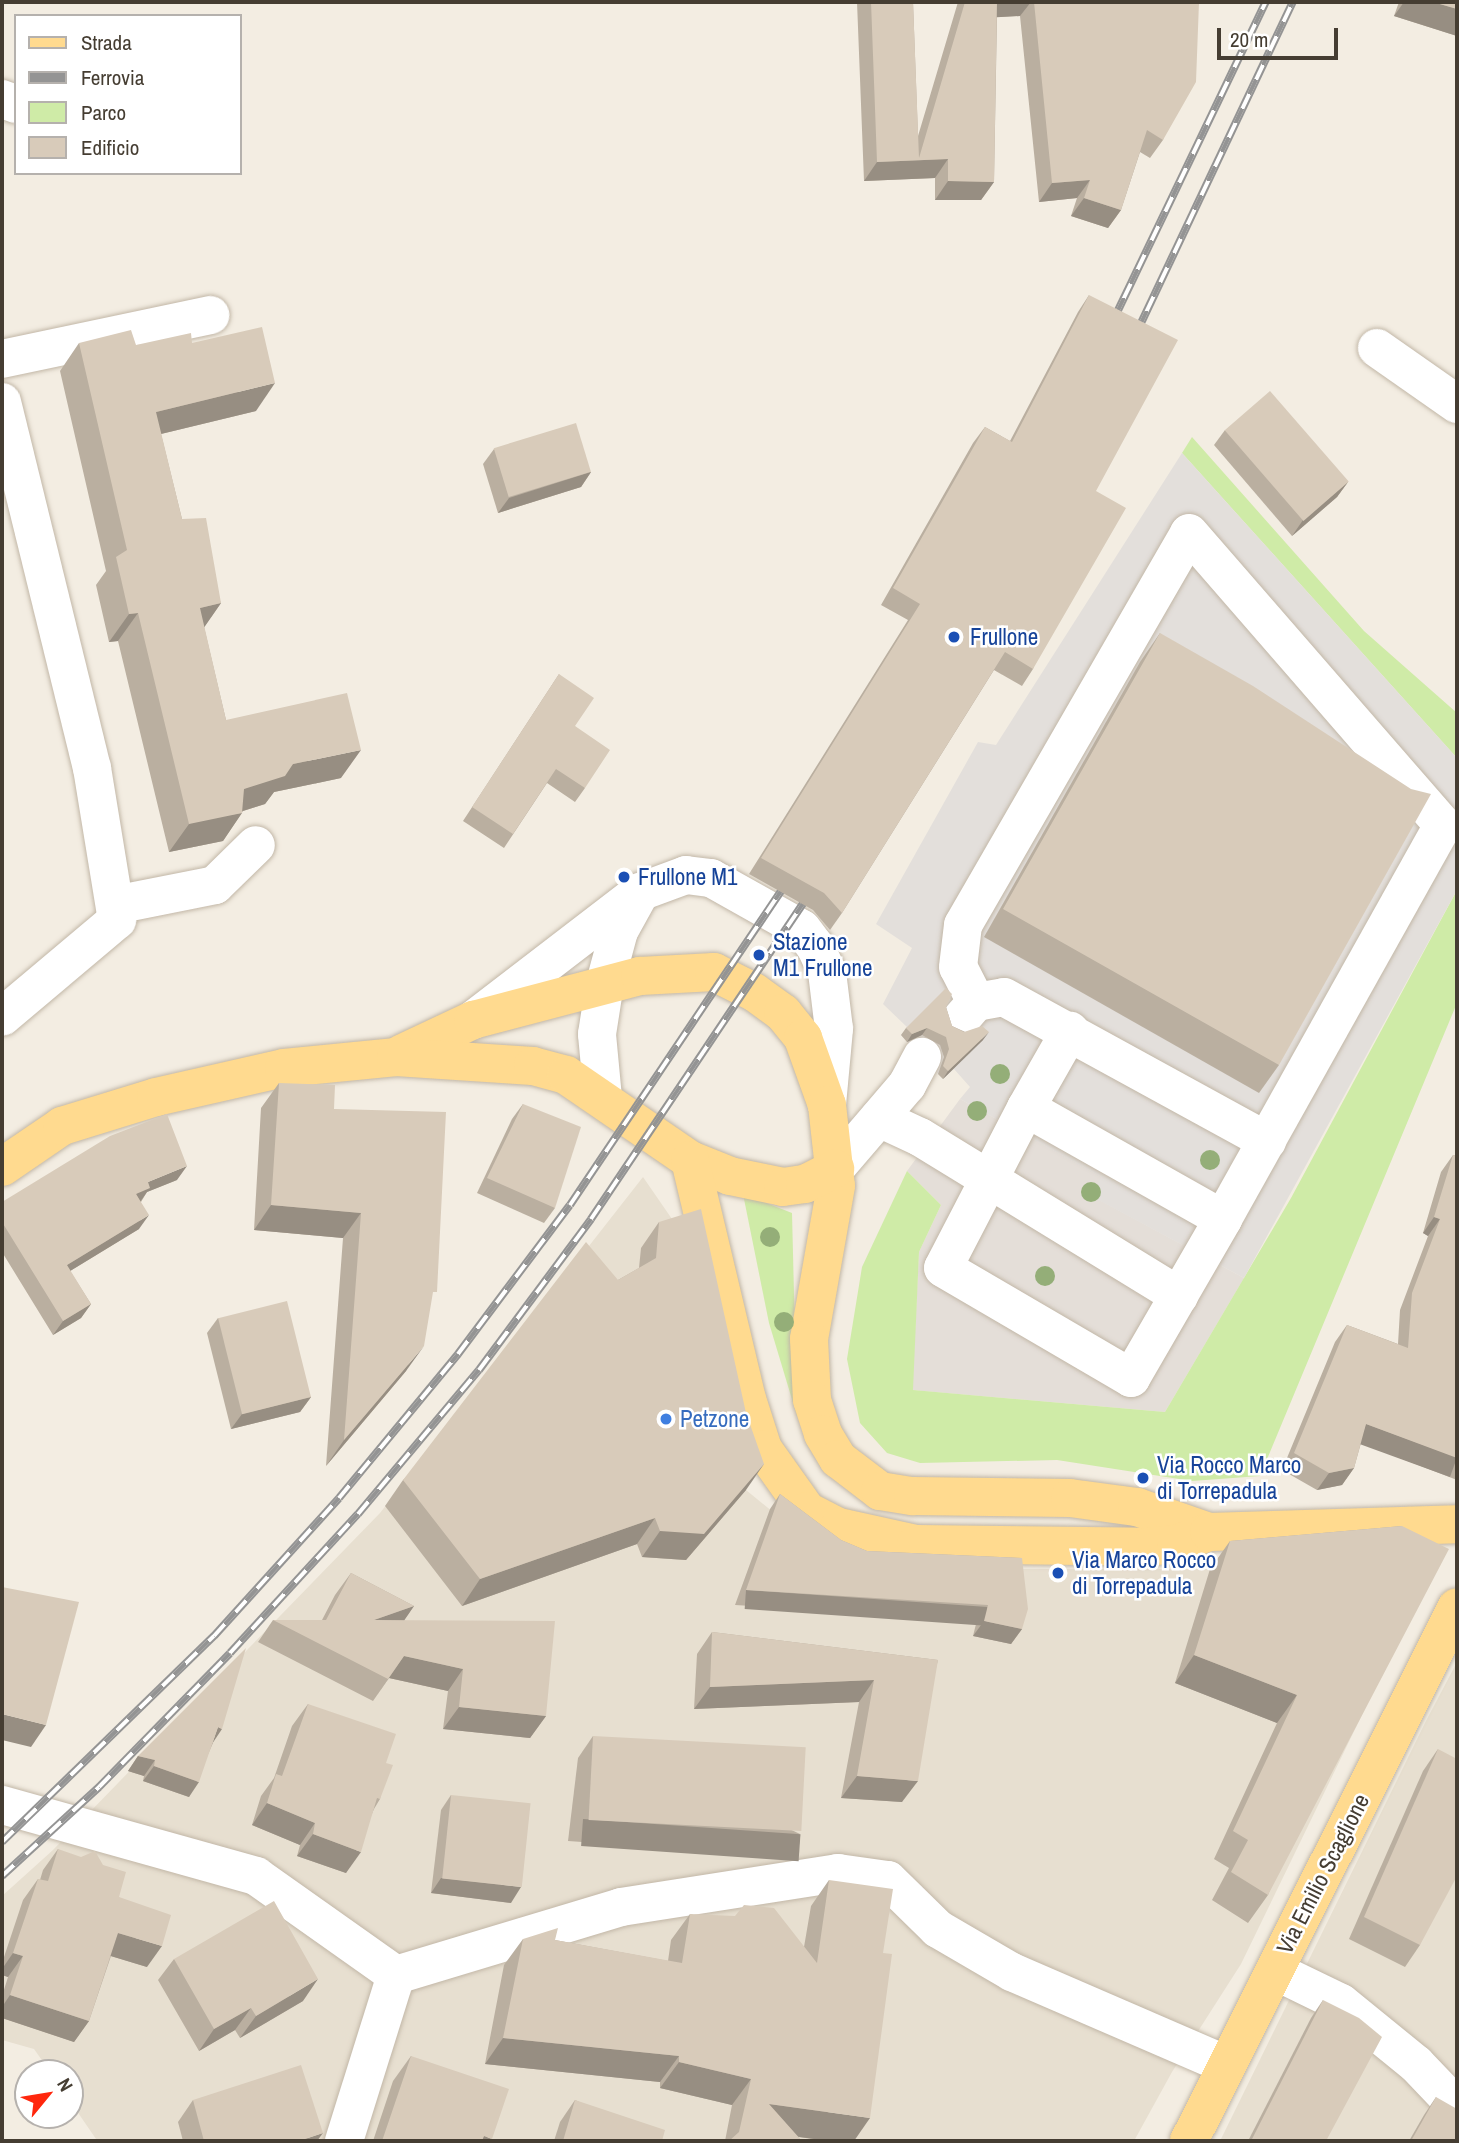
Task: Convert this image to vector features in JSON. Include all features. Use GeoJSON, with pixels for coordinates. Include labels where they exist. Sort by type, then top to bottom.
{"type":"FeatureCollection","features":[{"type":"Feature","properties":{"kind":"main road"},"geometry":{"type":"LineString","coordinates":[[396,1057],[473,1020],[605,983],[670,971],[715,972],[754,992],[783,1013],[803,1038],[827,1105],[835,1169],[809,1339],[812,1400],[823,1434],[838,1459],[880,1491],[913,1496],[1070,1499],[1137,1507],[1209,1532]]}},
{"type":"Feature","properties":{"kind":"main road"},"geometry":{"type":"LineString","coordinates":[[2,1167],[62,1125],[156,1097],[284,1068],[396,1057],[533,1066],[566,1075],[690,1160],[730,1176],[783,1187],[805,1184],[835,1169]]}},
{"type":"Feature","properties":{"kind":"main road"},"geometry":{"type":"LineString","coordinates":[[690,1160],[759,1436],[783,1482],[807,1511],[839,1527],[916,1544],[1147,1547],[1176,1544],[1209,1532],[1457,1524]]}},
{"type":"Feature","properties":{"kind":"main road","name":"Via Emilio Scaglione"},"geometry":{"type":"LineString","coordinates":[[1189,2141],[1457,1607]]}},
{"type":"Feature","properties":{"kind":"street"},"geometry":{"type":"LineString","coordinates":[[2,359],[210,315]]}},
{"type":"Feature","properties":{"kind":"street"},"geometry":{"type":"LineString","coordinates":[[1377,348],[1457,404]]}},
{"type":"Feature","properties":{"kind":"street"},"geometry":{"type":"LineString","coordinates":[[2,402],[92,768],[117,920],[2,1017]]}},
{"type":"Feature","properties":{"kind":"street"},"geometry":{"type":"LineString","coordinates":[[1267,1141],[1004,997],[969,1010],[958,967],[963,925],[1189,533],[1443,825]]}},
{"type":"Feature","properties":{"kind":"street"},"geometry":{"type":"LineString","coordinates":[[1136,625],[1170,647]]}},
{"type":"Feature","properties":{"kind":"street"},"geometry":{"type":"LineString","coordinates":[[1329,751],[1443,825]]}},
{"type":"Feature","properties":{"kind":"street"},"geometry":{"type":"LineString","coordinates":[[1070,1031],[1026,1108],[943,1268],[1131,1378],[1443,825]]}},
{"type":"Feature","properties":{"kind":"street"},"geometry":{"type":"LineString","coordinates":[[115,905],[215,885],[256,845]]}},
{"type":"Feature","properties":{"kind":"street"},"geometry":{"type":"LineString","coordinates":[[473,1020],[640,892],[686,875],[711,878],[802,929],[827,972],[834,1029],[827,1105]]}},
{"type":"Feature","properties":{"kind":"street"},"geometry":{"type":"LineString","coordinates":[[603,1098],[597,1034],[605,983],[619,931],[640,892]]}},
{"type":"Feature","properties":{"kind":"street"},"geometry":{"type":"LineString","coordinates":[[835,1169],[907,1085],[922,1057]]}},
{"type":"Feature","properties":{"kind":"street"},"geometry":{"type":"LineString","coordinates":[[1026,1108],[1223,1219]]}},
{"type":"Feature","properties":{"kind":"street"},"geometry":{"type":"LineString","coordinates":[[879,1118],[920,1137],[988,1182],[1179,1296]]}},
{"type":"Feature","properties":{"kind":"street"},"geometry":{"type":"LineString","coordinates":[[2,1805],[256,1876],[396,1975]]}},
{"type":"Feature","properties":{"kind":"street"},"geometry":{"type":"LineString","coordinates":[[396,1975],[621,1907],[838,1873],[888,1880],[938,1929],[1012,1972],[1227,2066]]}},
{"type":"Feature","properties":{"kind":"street"},"geometry":{"type":"LineString","coordinates":[[1275,1971],[1341,2003],[1416,2064],[1457,2107]]}},
{"type":"Feature","properties":{"kind":"street"},"geometry":{"type":"LineString","coordinates":[[344,2141],[396,1975]]}},
{"type":"Feature","properties":{"kind":"shaded area"},"geometry":{"type":"Polygon","coordinates":[[[1182,453],[1457,758],[1457,890],[1244,1278],[1091,1196],[1101,1177],[960,1099],[970,1087],[954,1069],[943,1079],[901,1035],[908,1028],[883,1004],[912,948],[876,924],[978,742],[996,745],[1182,453]]]}},
{"type":"Feature","properties":{"kind":"shaded area"},"geometry":{"type":"Polygon","coordinates":[[[960,1099],[1102,1177],[1092,1196],[1244,1278],[1165,1412],[912,1390],[919,1252],[941,1205],[907,1171],[960,1099]]]}},
{"type":"Feature","properties":{"kind":"shaded area"},"geometry":{"type":"Polygon","coordinates":[[[643,1177],[683,1235],[746,1490],[800,1534],[950,1569],[1210,1569],[1383,1554],[1429,1577],[1241,1964],[1172,2072],[1134,2141],[93,2141],[96,2139],[84,2121],[84,2059],[41,2059],[34,2049],[2,2040],[2,1896],[53,1850],[380,1513],[643,1177]]]}},
{"type":"Feature","properties":{"kind":"shaded area"},"geometry":{"type":"Polygon","coordinates":[[[1457,1662],[1457,2141],[1220,2141],[1426,1721],[1457,1662]]]}},
{"type":"Feature","properties":{"kind":"green space"},"geometry":{"type":"Polygon","coordinates":[[[1192,437],[1364,631],[1457,713],[1457,758],[1182,453],[1192,437]]]}},
{"type":"Feature","properties":{"kind":"green space"},"geometry":{"type":"Polygon","coordinates":[[[1457,890],[1457,1003],[1260,1476],[1192,1481],[1057,1460],[920,1463],[887,1453],[860,1423],[847,1359],[862,1267],[907,1171],[941,1205],[919,1252],[913,1390],[1165,1412],[1291,1198],[1457,890]]]}},
{"type":"Feature","properties":{"kind":"green space"},"geometry":{"type":"Polygon","coordinates":[[[743,1194],[792,1213],[797,1416],[769,1323],[743,1194]]]}},
{"type":"Feature","properties":{"kind":"building"},"geometry":{"type":"Polygon","coordinates":[[[871,2],[913,2],[919,158],[965,2],[997,2],[994,182],[948,181],[948,159],[877,162],[871,2]]]}},
{"type":"Feature","properties":{"kind":"building"},"geometry":{"type":"Polygon","coordinates":[[[1034,2],[1199,2],[1196,82],[1163,140],[1147,130],[1121,210],[1084,198],[1090,180],[1052,183],[1034,2]]]}},
{"type":"Feature","properties":{"kind":"building"},"geometry":{"type":"Polygon","coordinates":[[[1433,2],[1457,2],[1457,9],[1433,2]]]}},
{"type":"Feature","properties":{"kind":"building"},"geometry":{"type":"Polygon","coordinates":[[[1089,295],[1178,340],[1096,491],[1126,508],[1033,669],[1005,652],[842,913],[824,893],[761,858],[920,604],[893,588],[985,427],[1012,442],[1089,295]]]}},
{"type":"Feature","properties":{"kind":"building"},"geometry":{"type":"Polygon","coordinates":[[[262,327],[275,383],[156,412],[182,519],[206,518],[221,603],[200,608],[226,720],[347,693],[361,750],[293,764],[285,776],[244,789],[242,813],[189,824],[138,613],[129,614],[116,557],[127,550],[79,343],[131,330],[136,345],[191,333],[192,343],[262,327]]]}},
{"type":"Feature","properties":{"kind":"building"},"geometry":{"type":"Polygon","coordinates":[[[1270,391],[1349,482],[1303,521],[1225,430],[1270,391]]]}},
{"type":"Feature","properties":{"kind":"building"},"geometry":{"type":"Polygon","coordinates":[[[576,423],[591,472],[509,497],[494,448],[576,423]]]}},
{"type":"Feature","properties":{"kind":"building"},"geometry":{"type":"Polygon","coordinates":[[[1160,633],[1253,686],[1411,789],[1431,794],[1279,1065],[1003,909],[1160,633]]]}},
{"type":"Feature","properties":{"kind":"building"},"geometry":{"type":"Polygon","coordinates":[[[559,674],[594,698],[575,726],[610,750],[585,788],[556,769],[513,834],[472,807],[559,674]]]}},
{"type":"Feature","properties":{"kind":"building"},"geometry":{"type":"Polygon","coordinates":[[[946,988],[952,994],[946,1007],[952,1026],[964,1032],[982,1026],[989,1032],[948,1071],[943,1066],[949,1049],[946,1037],[927,1028],[912,1034],[906,1028],[946,988]]]}},
{"type":"Feature","properties":{"kind":"building"},"geometry":{"type":"Polygon","coordinates":[[[279,1083],[335,1085],[334,1109],[446,1112],[437,1292],[433,1292],[424,1346],[344,1440],[361,1213],[271,1205],[279,1083]]]}},
{"type":"Feature","properties":{"kind":"building"},"geometry":{"type":"Polygon","coordinates":[[[523,1104],[581,1127],[555,1208],[487,1178],[523,1104]]]}},
{"type":"Feature","properties":{"kind":"building"},"geometry":{"type":"Polygon","coordinates":[[[167,1114],[187,1166],[148,1182],[150,1188],[136,1194],[149,1215],[67,1265],[91,1304],[63,1321],[2,1222],[2,1202],[110,1136],[167,1114]]]}},
{"type":"Feature","properties":{"kind":"building"},"geometry":{"type":"Polygon","coordinates":[[[1453,1155],[1457,1156],[1457,1458],[1366,1424],[1354,1468],[1329,1473],[1294,1453],[1347,1325],[1408,1348],[1412,1293],[1440,1219],[1434,1217],[1453,1155]]]}},
{"type":"Feature","properties":{"kind":"building"},"geometry":{"type":"Polygon","coordinates":[[[701,1209],[746,1413],[764,1464],[704,1534],[660,1531],[655,1518],[480,1579],[403,1480],[586,1242],[618,1280],[656,1258],[659,1222],[701,1209]]]}},
{"type":"Feature","properties":{"kind":"building"},"geometry":{"type":"Polygon","coordinates":[[[287,1301],[311,1397],[242,1414],[218,1318],[287,1301]]]}},
{"type":"Feature","properties":{"kind":"building"},"geometry":{"type":"Polygon","coordinates":[[[780,1494],[841,1540],[867,1551],[1022,1558],[1028,1609],[1022,1629],[984,1621],[988,1605],[746,1590],[780,1494]]]}},
{"type":"Feature","properties":{"kind":"building"},"geometry":{"type":"Polygon","coordinates":[[[1402,1526],[1449,1549],[1268,1895],[1231,1872],[1248,1840],[1233,1831],[1297,1695],[1194,1655],[1230,1541],[1402,1526]]]}},
{"type":"Feature","properties":{"kind":"building"},"geometry":{"type":"Polygon","coordinates":[[[351,1573],[414,1606],[374,1620],[555,1621],[546,1716],[459,1707],[463,1669],[404,1656],[388,1679],[273,1620],[326,1620],[351,1573]]]}},
{"type":"Feature","properties":{"kind":"building"},"geometry":{"type":"Polygon","coordinates":[[[2,1587],[79,1602],[46,1725],[2,1714],[2,1587]]]}},
{"type":"Feature","properties":{"kind":"building"},"geometry":{"type":"Polygon","coordinates":[[[712,1632],[938,1660],[918,1781],[857,1776],[874,1680],[710,1687],[712,1632]]]}},
{"type":"Feature","properties":{"kind":"building"},"geometry":{"type":"Polygon","coordinates":[[[246,1648],[222,1729],[218,1727],[199,1782],[154,1766],[155,1760],[138,1756],[246,1648]]]}},
{"type":"Feature","properties":{"kind":"building"},"geometry":{"type":"Polygon","coordinates":[[[308,1704],[396,1734],[386,1763],[393,1765],[380,1799],[377,1798],[361,1852],[313,1834],[315,1823],[267,1803],[276,1774],[282,1776],[308,1704]]]}},
{"type":"Feature","properties":{"kind":"building"},"geometry":{"type":"Polygon","coordinates":[[[593,1736],[806,1747],[801,1831],[589,1820],[593,1736]]]}},
{"type":"Feature","properties":{"kind":"building"},"geometry":{"type":"Polygon","coordinates":[[[1438,1749],[1457,1759],[1457,1876],[1420,1945],[1364,1917],[1438,1749]]]}},
{"type":"Feature","properties":{"kind":"building"},"geometry":{"type":"Polygon","coordinates":[[[451,1795],[531,1803],[522,1887],[442,1879],[451,1795]]]}},
{"type":"Feature","properties":{"kind":"building"},"geometry":{"type":"Polygon","coordinates":[[[58,1849],[81,1857],[95,1851],[103,1865],[126,1872],[119,1897],[171,1915],[162,1946],[118,1933],[89,2021],[10,1995],[23,1956],[13,1953],[38,1879],[48,1881],[58,1849]]]}},
{"type":"Feature","properties":{"kind":"building"},"geometry":{"type":"Polygon","coordinates":[[[829,1880],[893,1889],[883,1953],[892,1954],[870,2118],[769,2104],[802,2141],[729,2141],[739,2132],[751,2079],[679,2062],[679,2056],[503,2038],[523,1939],[558,1928],[555,1940],[682,1963],[690,1914],[735,1916],[744,1905],[774,1908],[817,1963],[829,1880]]]}},
{"type":"Feature","properties":{"kind":"building"},"geometry":{"type":"Polygon","coordinates":[[[274,1901],[318,1979],[256,2016],[251,2008],[214,2029],[174,1959],[274,1901]]]}},
{"type":"Feature","properties":{"kind":"building"},"geometry":{"type":"Polygon","coordinates":[[[1323,2000],[1359,2018],[1382,2037],[1326,2141],[1251,2141],[1323,2000]]]}},
{"type":"Feature","properties":{"kind":"building"},"geometry":{"type":"Polygon","coordinates":[[[411,2056],[509,2089],[492,2139],[484,2136],[482,2141],[382,2141],[411,2056]]]}},
{"type":"Feature","properties":{"kind":"building"},"geometry":{"type":"Polygon","coordinates":[[[301,2065],[323,2133],[299,2141],[204,2141],[193,2100],[301,2065]]]}},
{"type":"Feature","properties":{"kind":"building"},"geometry":{"type":"Polygon","coordinates":[[[1436,2097],[1457,2109],[1457,2135],[1454,2141],[1411,2141],[1436,2097]]]}},
{"type":"Feature","properties":{"kind":"building"},"geometry":{"type":"Polygon","coordinates":[[[575,2100],[665,2130],[662,2141],[563,2141],[575,2100]]]}},
{"type":"Feature","properties":{"kind":"railway"},"geometry":{"type":"LineString","coordinates":[[1110,327],[1266,2]]}},
{"type":"Feature","properties":{"kind":"railway"},"geometry":{"type":"LineString","coordinates":[[1133,340],[1293,2]]}},
{"type":"Feature","properties":{"kind":"railway"},"geometry":{"type":"LineString","coordinates":[[2,1842],[214,1636],[339,1498],[458,1354],[570,1205],[792,875]]}},
{"type":"Feature","properties":{"kind":"railway"},"geometry":{"type":"LineString","coordinates":[[2,1876],[99,1787],[230,1653],[358,1514],[479,1370],[591,1219],[814,887]]}},
{"type":"Feature","properties":{"kind":"place","name":"Frullone"},"geometry":{"type":"Point","coordinates":[954,637]}},
{"type":"Feature","properties":{"kind":"place","name":"Frullone M1"},"geometry":{"type":"Point","coordinates":[624,877]}},
{"type":"Feature","properties":{"kind":"place","name":"Stazione M1 Frullone"},"geometry":{"type":"Point","coordinates":[759,955]}},
{"type":"Feature","properties":{"kind":"place","name":"Petzone"},"geometry":{"type":"Point","coordinates":[666,1419]}},
{"type":"Feature","properties":{"kind":"place","name":"Via Rocco Marco di Torrepadula"},"geometry":{"type":"Point","coordinates":[1143,1478]}},
{"type":"Feature","properties":{"kind":"place","name":"Via Marco Rocco di Torrepadula"},"geometry":{"type":"Point","coordinates":[1058,1573]}}]}
